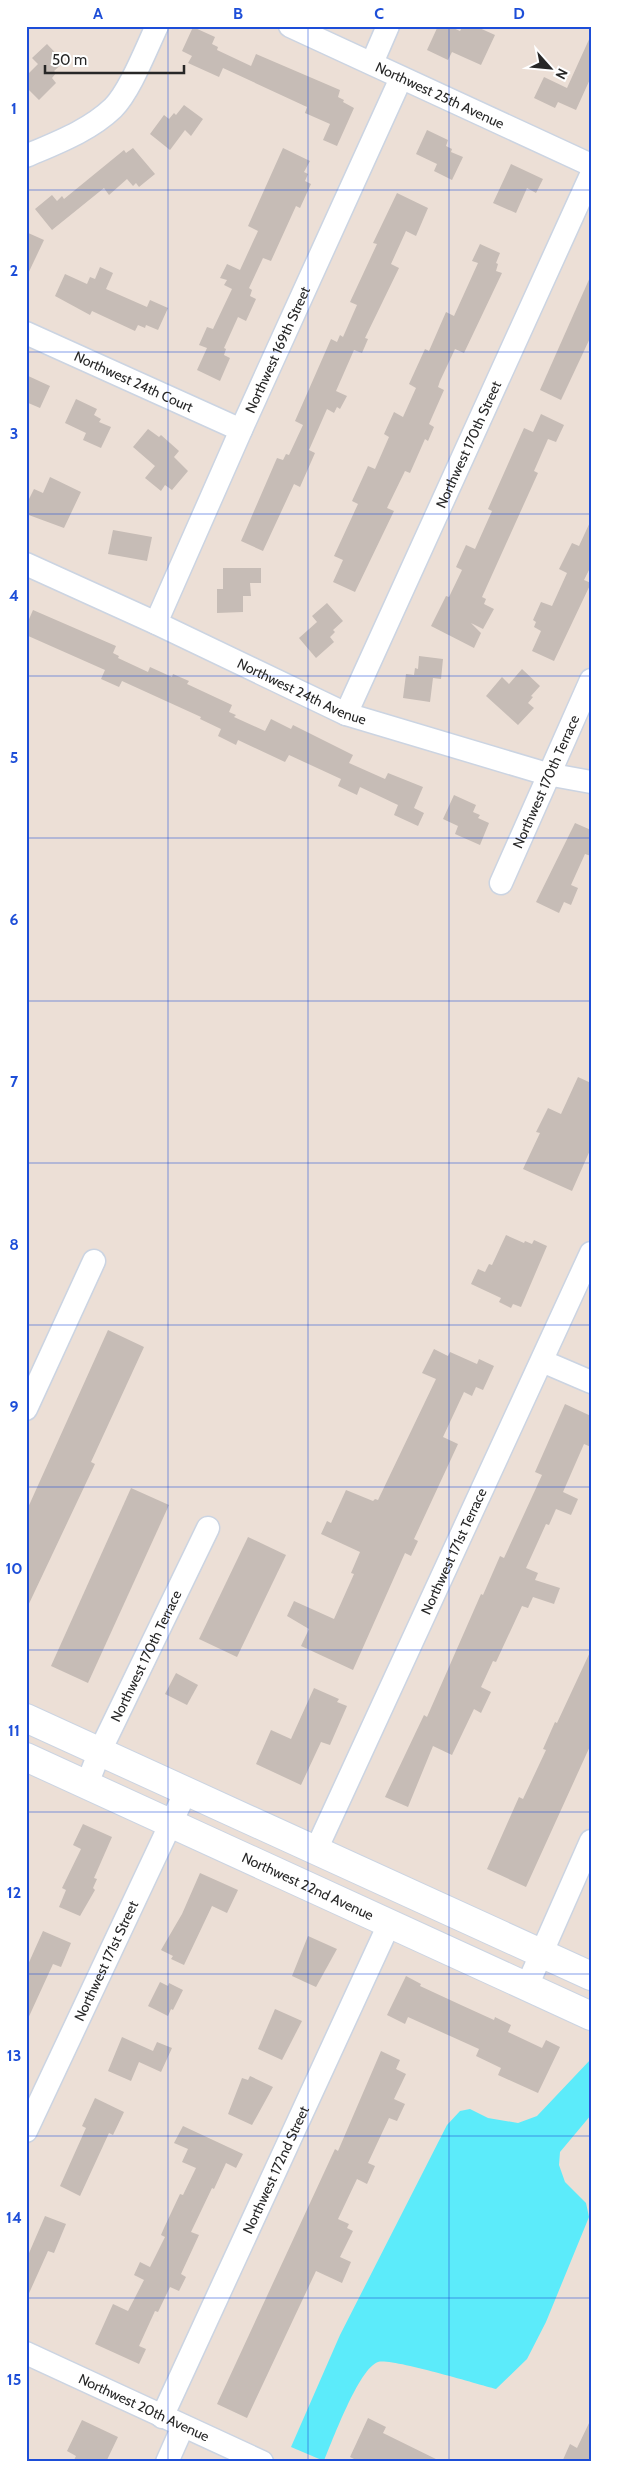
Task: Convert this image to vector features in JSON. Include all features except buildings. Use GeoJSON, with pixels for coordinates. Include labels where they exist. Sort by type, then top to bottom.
{"type":"FeatureCollection","features":[{"type":"Feature","properties":{"kind":"main road"},"geometry":{"type":"LineString","coordinates":[[26,1718],[591,1976]]}},
{"type":"Feature","properties":{"kind":"main road","name":"Northwest 22nd Avenue"},"geometry":{"type":"LineString","coordinates":[[26,1757],[171,1825],[390,1922],[591,2016]]}},
{"type":"Feature","properties":{"kind":"street"},"geometry":{"type":"LineString","coordinates":[[26,156],[81,131],[114,107],[134,74],[156,26]]}},
{"type":"Feature","properties":{"kind":"street","name":"Northwest 25th Avenue"},"geometry":{"type":"LineString","coordinates":[[290,26],[591,165]]}},
{"type":"Feature","properties":{"kind":"street"},"geometry":{"type":"LineString","coordinates":[[372,64],[388,26]]}},
{"type":"Feature","properties":{"kind":"street","name":"Northwest 169th Street"},"geometry":{"type":"LineString","coordinates":[[156,623],[241,430],[401,78]]}},
{"type":"Feature","properties":{"kind":"street","name":"Northwest 170th Street"},"geometry":{"type":"LineString","coordinates":[[346,714],[591,175]]}},
{"type":"Feature","properties":{"kind":"street","name":"Northwest 24th Court"},"geometry":{"type":"LineString","coordinates":[[26,333],[241,430]]}},
{"type":"Feature","properties":{"kind":"street","name":"Northwest 24th Avenue"},"geometry":{"type":"LineString","coordinates":[[26,564],[156,623],[346,714],[547,774],[591,782]]}},
{"type":"Feature","properties":{"kind":"street","name":"Northwest 170th Terrace"},"geometry":{"type":"LineString","coordinates":[[500,883],[547,774],[591,680]]}},
{"type":"Feature","properties":{"kind":"street","name":"Northwest 171st Terrace"},"geometry":{"type":"LineString","coordinates":[[316,1850],[591,1254]]}},
{"type":"Feature","properties":{"kind":"street"},"geometry":{"type":"LineString","coordinates":[[26,1410],[94,1260]]}},
{"type":"Feature","properties":{"kind":"street"},"geometry":{"type":"LineString","coordinates":[[542,1361],[591,1382]]}},
{"type":"Feature","properties":{"kind":"street","name":"Northwest 170th Terrace"},"geometry":{"type":"LineString","coordinates":[[87,1784],[100,1751],[208,1528]]}},
{"type":"Feature","properties":{"kind":"street","name":"Northwest 171st Street"},"geometry":{"type":"LineString","coordinates":[[26,2131],[186,1791]]}},
{"type":"Feature","properties":{"kind":"street"},"geometry":{"type":"LineString","coordinates":[[527,1986],[591,1841]]}},
{"type":"Feature","properties":{"kind":"street","name":"Northwest 172nd Street"},"geometry":{"type":"LineString","coordinates":[[162,2417],[390,1922]]}},
{"type":"Feature","properties":{"kind":"street","name":"Northwest 20th Avenue"},"geometry":{"type":"LineString","coordinates":[[26,2353],[262,2462]]}},
{"type":"Feature","properties":{"kind":"street"},"geometry":{"type":"LineString","coordinates":[[167,2462],[183,2426]]}},
{"type":"Feature","properties":{"kind":"water"},"geometry":{"type":"Polygon","coordinates":[[[591,2059],[591,2115],[560,2152],[559,2165],[565,2182],[586,2203],[589,2217],[546,2322],[527,2359],[496,2389],[416,2367],[378,2362],[363,2377],[355,2391],[324,2461],[291,2447],[340,2335],[447,2125],[460,2111],[470,2109],[488,2118],[518,2123],[537,2116],[591,2059]]]}}]}
